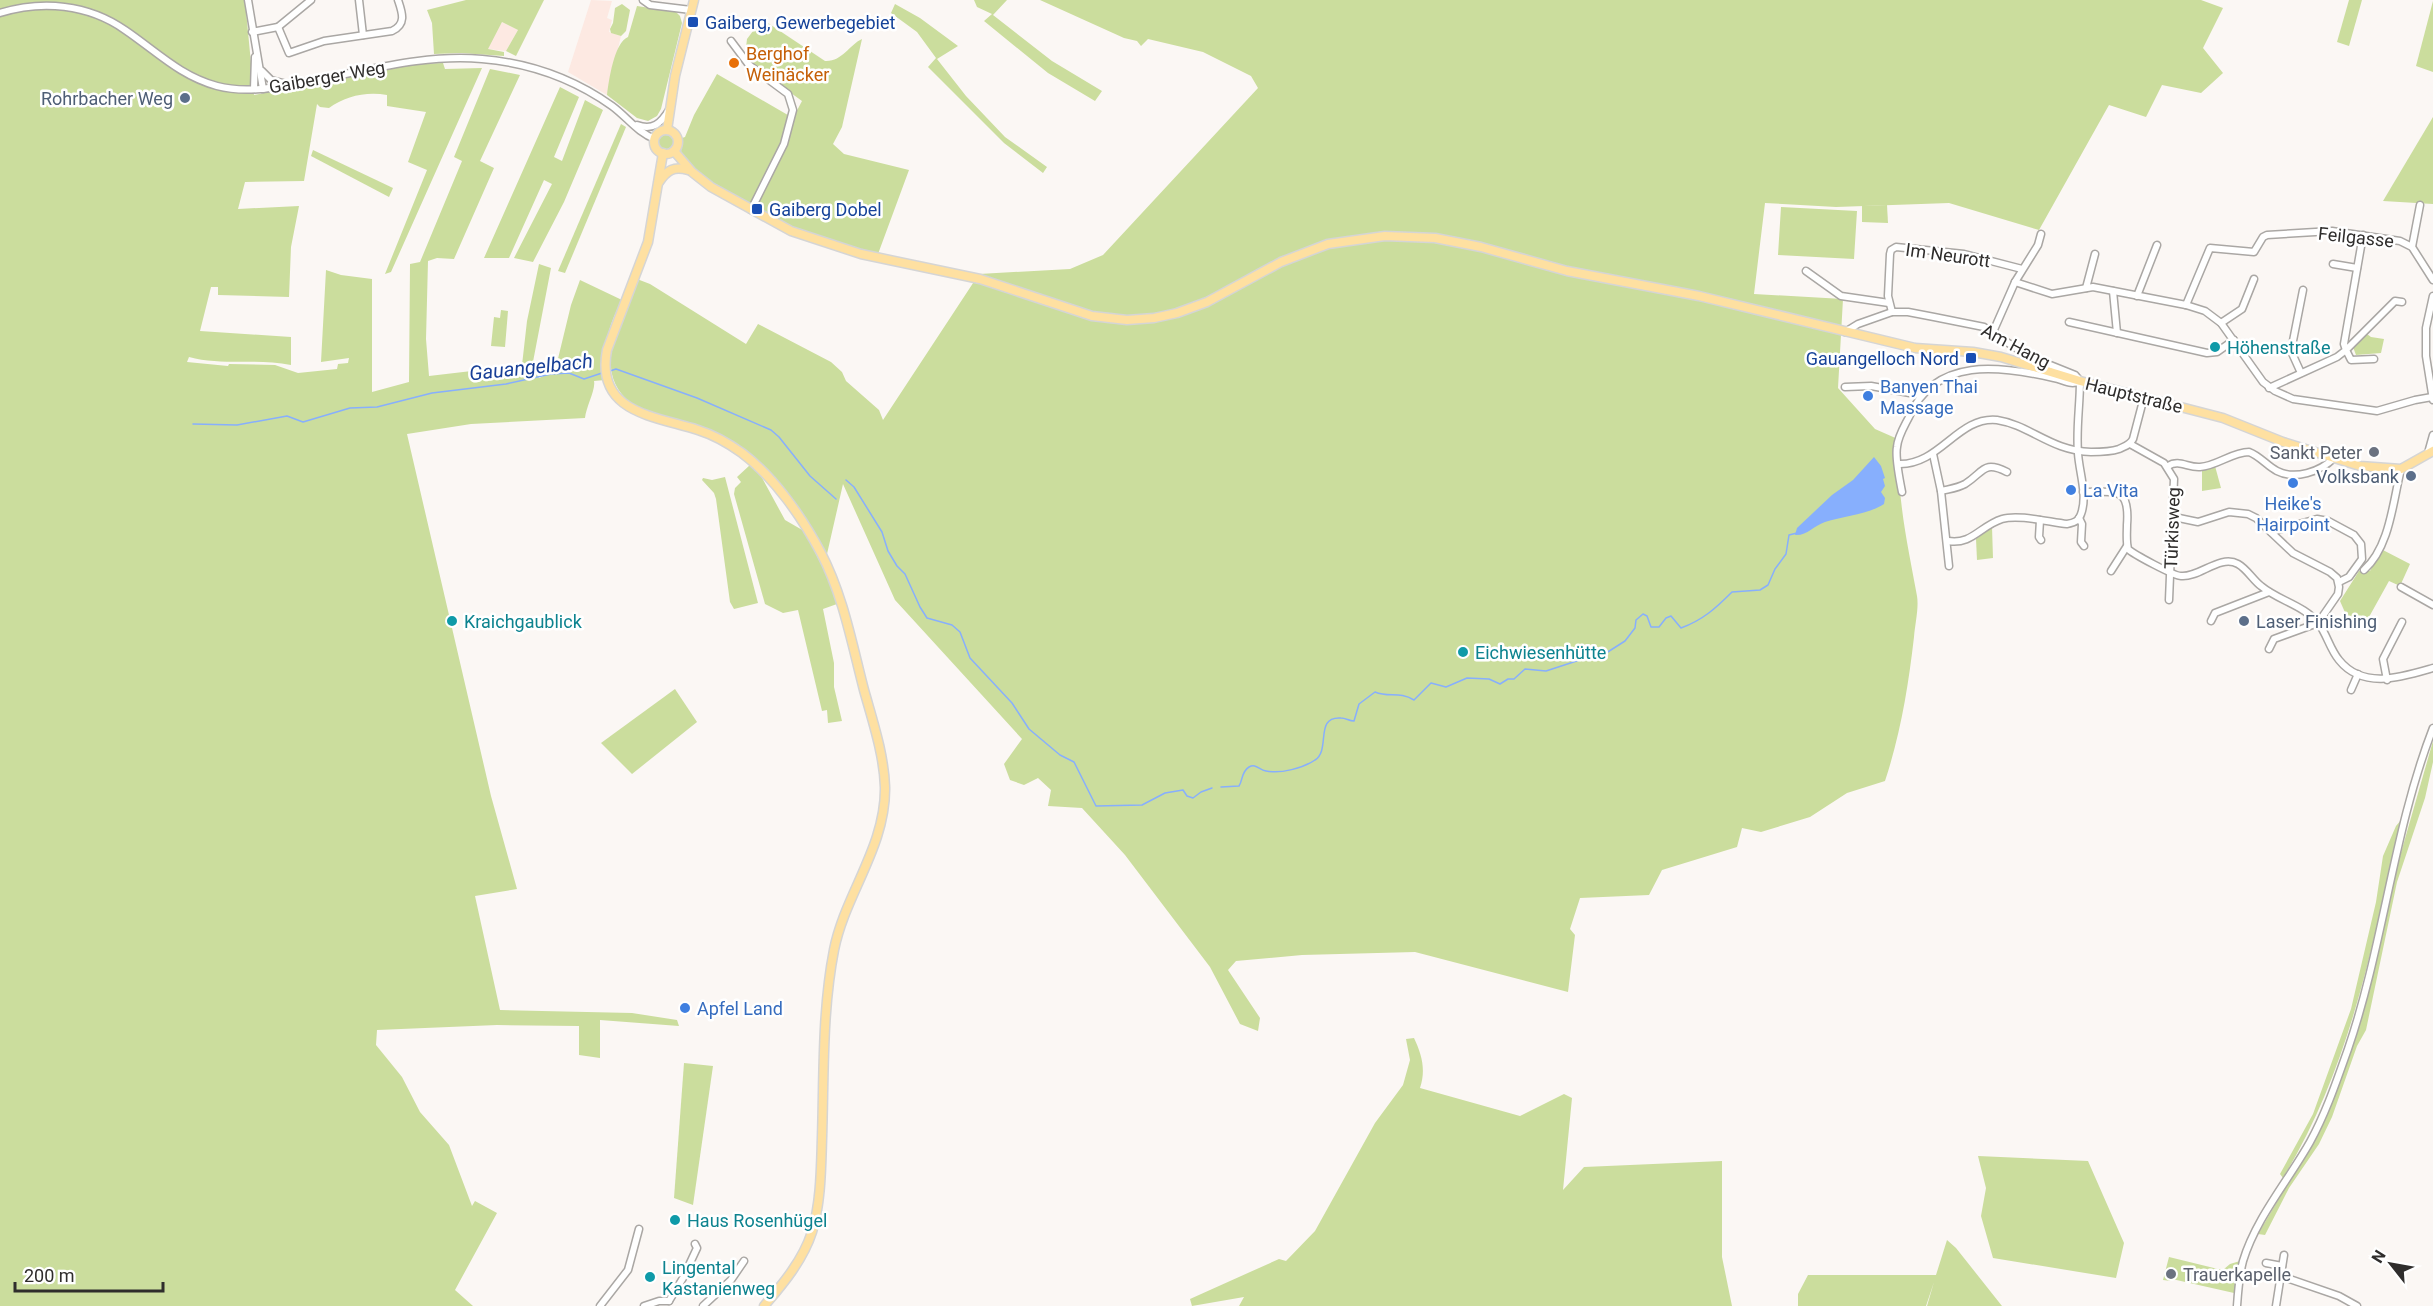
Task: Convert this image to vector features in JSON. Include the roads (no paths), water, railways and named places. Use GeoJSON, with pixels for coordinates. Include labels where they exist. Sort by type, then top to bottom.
{"type":"FeatureCollection","features":[{"type":"Feature","properties":{"kind":"main road"},"geometry":{"type":"LineString","coordinates":[[667,130],[675,76],[694,0]]}},
{"type":"Feature","properties":{"kind":"main road"},"geometry":{"type":"LineString","coordinates":[[667,130],[677,138],[678,144],[674,151],[663,153],[657,149],[655,139],[660,132],[667,130]]}},
{"type":"Feature","properties":{"kind":"main road","name":"Hauptstraße"},"geometry":{"type":"LineString","coordinates":[[674,151],[692,172],[722,194],[791,231],[844,249],[974,277],[1074,312],[1111,319],[1145,319],[1177,313],[1207,302],[1275,264],[1313,249],[1354,239],[1403,236],[1455,241],[1567,271],[1699,296],[1915,348],[1988,354],[2080,381],[2223,418],[2283,442],[2363,467],[2400,468],[2428,453]]}},
{"type":"Feature","properties":{"kind":"main road"},"geometry":{"type":"LineString","coordinates":[[663,153],[648,242],[607,350],[605,365],[609,381],[620,400],[633,410],[645,416],[711,435],[741,452],[771,481],[801,522],[820,552],[837,592],[884,771],[882,824],[872,854],[840,928],[828,984],[821,1163],[817,1208],[812,1232],[793,1270],[764,1306]]}},
{"type":"Feature","properties":{"kind":"main road"},"geometry":{"type":"LineString","coordinates":[[658,184],[671,169],[680,168],[692,172]]}},
{"type":"Feature","properties":{"kind":"street"},"geometry":{"type":"LineString","coordinates":[[248,0],[252,32],[262,71],[263,89]]}},
{"type":"Feature","properties":{"kind":"street"},"geometry":{"type":"LineString","coordinates":[[252,32],[278,27],[311,0]]}},
{"type":"Feature","properties":{"kind":"street"},"geometry":{"type":"LineString","coordinates":[[359,0],[363,35]]}},
{"type":"Feature","properties":{"kind":"street"},"geometry":{"type":"LineString","coordinates":[[278,27],[289,53],[324,41],[397,29],[403,18],[398,0]]}},
{"type":"Feature","properties":{"kind":"street"},"geometry":{"type":"LineString","coordinates":[[643,0],[650,5],[691,10]]}},
{"type":"Feature","properties":{"kind":"street","name":"Gaiberger Weg"},"geometry":{"type":"LineString","coordinates":[[0,12],[44,4],[86,10],[118,25],[186,74],[220,87],[263,89],[423,61],[461,58],[488,59],[530,67],[568,81],[608,103],[645,135],[655,139]]}},
{"type":"Feature","properties":{"kind":"street"},"geometry":{"type":"LineString","coordinates":[[731,41],[749,65],[763,73],[771,83],[788,94],[793,110],[784,144],[751,210]]}},
{"type":"Feature","properties":{"kind":"street"},"geometry":{"type":"LineString","coordinates":[[254,89],[256,51]]}},
{"type":"Feature","properties":{"kind":"street"},"geometry":{"type":"LineString","coordinates":[[262,71],[271,80],[288,85]]}},
{"type":"Feature","properties":{"kind":"street"},"geometry":{"type":"LineString","coordinates":[[633,124],[641,127],[657,125],[670,108]]}},
{"type":"Feature","properties":{"kind":"street"},"geometry":{"type":"LineString","coordinates":[[2412,247],[2420,205]]}},
{"type":"Feature","properties":{"kind":"street","name":"Feilgasse"},"geometry":{"type":"LineString","coordinates":[[2186,305],[2210,248],[2254,252],[2261,239],[2268,235],[2332,231],[2400,241],[2412,247],[2433,280]]}},
{"type":"Feature","properties":{"kind":"street"},"geometry":{"type":"LineString","coordinates":[[1993,332],[2015,282],[2038,245],[2041,234]]}},
{"type":"Feature","properties":{"kind":"street"},"geometry":{"type":"LineString","coordinates":[[2363,235],[2344,344],[2351,360],[2374,359]]}},
{"type":"Feature","properties":{"kind":"street"},"geometry":{"type":"LineString","coordinates":[[2137,296],[2157,245]]}},
{"type":"Feature","properties":{"kind":"street","name":"Im Neurott"},"geometry":{"type":"LineString","coordinates":[[1892,312],[1888,303],[1890,254],[1891,250],[1896,248],[1954,252],[2022,269]]}},
{"type":"Feature","properties":{"kind":"street"},"geometry":{"type":"LineString","coordinates":[[2086,288],[2095,254]]}},
{"type":"Feature","properties":{"kind":"street"},"geometry":{"type":"LineString","coordinates":[[2333,264],[2356,268]]}},
{"type":"Feature","properties":{"kind":"street"},"geometry":{"type":"LineString","coordinates":[[1806,271],[1841,296],[1888,303]]}},
{"type":"Feature","properties":{"kind":"street"},"geometry":{"type":"LineString","coordinates":[[2221,323],[2242,309],[2254,279]]}},
{"type":"Feature","properties":{"kind":"street"},"geometry":{"type":"LineString","coordinates":[[2015,282],[2052,294],[2086,288],[2186,305],[2205,311],[2221,323],[2269,388],[2293,399],[2370,411],[2383,411],[2415,400],[2433,399],[2426,356],[2426,328],[2433,296]]}},
{"type":"Feature","properties":{"kind":"street"},"geometry":{"type":"LineString","coordinates":[[2301,373],[2291,351],[2303,290]]}},
{"type":"Feature","properties":{"kind":"street"},"geometry":{"type":"LineString","coordinates":[[2113,291],[2117,333]]}},
{"type":"Feature","properties":{"kind":"street"},"geometry":{"type":"LineString","coordinates":[[2269,388],[2337,357],[2395,302],[2402,302]]}},
{"type":"Feature","properties":{"kind":"street","name":"Am Hang"},"geometry":{"type":"LineString","coordinates":[[1845,332],[1858,324],[1892,312],[1908,312],[1981,326],[2028,356],[2075,375],[2080,381]]}},
{"type":"Feature","properties":{"kind":"street"},"geometry":{"type":"LineString","coordinates":[[2069,322],[2211,354],[2234,340]]}},
{"type":"Feature","properties":{"kind":"street"},"geometry":{"type":"LineString","coordinates":[[1902,492],[1898,476],[1897,447],[1901,431],[1921,395],[1938,381],[1952,374],[1984,369],[2010,369],[2072,384],[2080,381],[2078,452],[2083,492],[2082,511],[2079,518],[2071,524],[2007,518],[1988,525],[1962,542],[1948,541]]}},
{"type":"Feature","properties":{"kind":"street"},"geometry":{"type":"LineString","coordinates":[[1845,387],[1863,386],[1921,395]]}},
{"type":"Feature","properties":{"kind":"street"},"geometry":{"type":"LineString","coordinates":[[1899,464],[1911,464],[1933,454],[1967,427],[1990,420],[2006,423],[2078,452],[2110,451],[2130,444],[2135,435],[2144,397]]}},
{"type":"Feature","properties":{"kind":"street"},"geometry":{"type":"LineString","coordinates":[[2433,435],[2428,453],[2433,461]]}},
{"type":"Feature","properties":{"kind":"street","name":"Türkisweg"},"geometry":{"type":"LineString","coordinates":[[2130,444],[2168,466],[2175,483],[2169,600]]}},
{"type":"Feature","properties":{"kind":"street"},"geometry":{"type":"LineString","coordinates":[[2168,466],[2176,463],[2201,467],[2249,452],[2276,471],[2290,475],[2313,471],[2334,458]]}},
{"type":"Feature","properties":{"kind":"street"},"geometry":{"type":"LineString","coordinates":[[1933,454],[1941,491],[1949,566]]}},
{"type":"Feature","properties":{"kind":"street"},"geometry":{"type":"LineString","coordinates":[[1941,491],[1965,484],[1987,466],[2007,472]]}},
{"type":"Feature","properties":{"kind":"street"},"geometry":{"type":"LineString","coordinates":[[2364,570],[2374,561],[2380,548],[2400,468]]}},
{"type":"Feature","properties":{"kind":"street"},"geometry":{"type":"LineString","coordinates":[[2083,492],[2118,494],[2126,500],[2128,509],[2127,546],[2112,571]]}},
{"type":"Feature","properties":{"kind":"street"},"geometry":{"type":"LineString","coordinates":[[2174,517],[2198,522],[2229,512],[2241,512],[2253,516],[2293,553],[2330,572],[2339,582]]}},
{"type":"Feature","properties":{"kind":"street"},"geometry":{"type":"LineString","coordinates":[[2079,518],[2082,524],[2081,542],[2084,546]]}},
{"type":"Feature","properties":{"kind":"street"},"geometry":{"type":"LineString","coordinates":[[2271,532],[2317,519],[2328,521],[2354,535],[2361,544],[2362,558],[2349,577],[2339,582]]}},
{"type":"Feature","properties":{"kind":"street"},"geometry":{"type":"LineString","coordinates":[[2040,520],[2039,537],[2041,540]]}},
{"type":"Feature","properties":{"kind":"street"},"geometry":{"type":"LineString","coordinates":[[2127,546],[2132,553],[2183,576],[2224,563],[2235,563],[2269,592],[2303,610],[2318,623],[2338,659],[2358,674],[2387,680],[2433,668]]}},
{"type":"Feature","properties":{"kind":"street"},"geometry":{"type":"LineString","coordinates":[[2269,649],[2274,639],[2318,623],[2337,596],[2339,582]]}},
{"type":"Feature","properties":{"kind":"street"},"geometry":{"type":"LineString","coordinates":[[2401,587],[2433,604]]}},
{"type":"Feature","properties":{"kind":"street"},"geometry":{"type":"LineString","coordinates":[[2211,621],[2215,613],[2269,592]]}},
{"type":"Feature","properties":{"kind":"street"},"geometry":{"type":"LineString","coordinates":[[2387,680],[2384,659],[2402,622]]}},
{"type":"Feature","properties":{"kind":"street"},"geometry":{"type":"LineString","coordinates":[[2351,690],[2358,674]]}},
{"type":"Feature","properties":{"kind":"street"},"geometry":{"type":"LineString","coordinates":[[2237,1306],[2240,1273],[2247,1251],[2273,1201],[2316,1129],[2347,1050],[2364,995],[2410,800],[2433,728]]}},
{"type":"Feature","properties":{"kind":"street"},"geometry":{"type":"LineString","coordinates":[[600,1306],[617,1287],[630,1267],[639,1229]]}},
{"type":"Feature","properties":{"kind":"street"},"geometry":{"type":"LineString","coordinates":[[644,1306],[659,1301],[670,1304],[691,1263],[697,1248],[695,1244]]}},
{"type":"Feature","properties":{"kind":"street"},"geometry":{"type":"LineString","coordinates":[[2276,1306],[2284,1255]]}},
{"type":"Feature","properties":{"kind":"street"},"geometry":{"type":"LineString","coordinates":[[703,1306],[731,1280],[744,1261]]}},
{"type":"Feature","properties":{"kind":"street"},"geometry":{"type":"LineString","coordinates":[[2266,1263],[2282,1266]]}},
{"type":"Feature","properties":{"kind":"street"},"geometry":{"type":"LineString","coordinates":[[2281,1276],[2339,1296],[2357,1306]]}},
{"type":"Feature","properties":{"kind":"water"},"geometry":{"type":"Polygon","coordinates":[[[1874,457],[1881,466],[1885,478],[1883,479],[1885,486],[1881,492],[1885,498],[1884,504],[1863,513],[1825,522],[1803,534],[1795,535],[1797,528],[1832,495],[1853,480],[1874,457]]]}},
{"type":"Feature","properties":{"kind":"waterway","name":"Gauangelbach"},"geometry":{"type":"LineString","coordinates":[[610,371],[616,369],[697,398],[771,430],[810,476],[836,499]]}},
{"type":"Feature","properties":{"kind":"waterway","name":"Gauangelbach"},"geometry":{"type":"LineString","coordinates":[[193,424],[237,425],[287,416],[303,422],[350,408],[377,407],[432,393],[506,384],[551,374],[569,373],[584,379],[602,373]]}},
{"type":"Feature","properties":{"kind":"waterway","name":"Gauangelbach"},"geometry":{"type":"LineString","coordinates":[[846,480],[854,487],[882,532],[888,551],[905,574],[927,618],[952,625],[960,632],[970,658],[1012,703],[1029,729],[1060,755],[1074,762],[1096,806],[1142,805],[1165,793],[1183,790],[1187,796],[1193,798],[1212,788]]}},
{"type":"Feature","properties":{"kind":"waterway","name":"Gauangelbach"},"geometry":{"type":"LineString","coordinates":[[1221,787],[1239,786],[1245,771],[1251,766],[1278,772],[1298,768],[1315,760],[1320,755],[1328,722],[1341,718],[1354,721],[1359,704],[1375,692],[1409,697],[1414,700],[1431,683],[1446,687],[1467,678],[1489,679],[1500,684],[1508,679],[1514,679],[1525,669],[1546,671],[1595,655],[1603,655],[1625,641],[1635,628],[1636,620],[1643,614],[1647,616],[1651,627],[1659,627],[1666,618],[1671,616],[1681,628],[1689,625],[1709,613],[1732,592],[1760,590],[1768,585],[1775,569],[1786,554],[1789,535],[1797,533]]}},
{"type":"Feature","properties":{"kind":"place","name":"Gaiberg, Gewerbegebiet"},"geometry":{"type":"Point","coordinates":[693,22]}},
{"type":"Feature","properties":{"kind":"place","name":"Berghof Weinäcker"},"geometry":{"type":"Point","coordinates":[734,63]}},
{"type":"Feature","properties":{"kind":"place","name":"Rohrbacher Weg"},"geometry":{"type":"Point","coordinates":[185,98]}},
{"type":"Feature","properties":{"kind":"place","name":"Gaiberg Dobel"},"geometry":{"type":"Point","coordinates":[757,209]}},
{"type":"Feature","properties":{"kind":"place","name":"Höhenstraße"},"geometry":{"type":"Point","coordinates":[2215,347]}},
{"type":"Feature","properties":{"kind":"place","name":"Gauangelloch Nord"},"geometry":{"type":"Point","coordinates":[1971,358]}},
{"type":"Feature","properties":{"kind":"place","name":"Banyen Thai Massage"},"geometry":{"type":"Point","coordinates":[1868,396]}},
{"type":"Feature","properties":{"kind":"place","name":"Sankt Peter"},"geometry":{"type":"Point","coordinates":[2374,452]}},
{"type":"Feature","properties":{"kind":"place","name":"Volksbank"},"geometry":{"type":"Point","coordinates":[2411,476]}},
{"type":"Feature","properties":{"kind":"place","name":"Heike's Hairpoint"},"geometry":{"type":"Point","coordinates":[2293,483]}},
{"type":"Feature","properties":{"kind":"place","name":"La Vita"},"geometry":{"type":"Point","coordinates":[2071,490]}},
{"type":"Feature","properties":{"kind":"place","name":"Kraichgaublick"},"geometry":{"type":"Point","coordinates":[452,621]}},
{"type":"Feature","properties":{"kind":"place","name":"Laser Finishing"},"geometry":{"type":"Point","coordinates":[2244,621]}},
{"type":"Feature","properties":{"kind":"place","name":"Eichwiesenhütte"},"geometry":{"type":"Point","coordinates":[1463,652]}},
{"type":"Feature","properties":{"kind":"place","name":"Apfel Land"},"geometry":{"type":"Point","coordinates":[685,1008]}},
{"type":"Feature","properties":{"kind":"place","name":"Haus Rosenhügel"},"geometry":{"type":"Point","coordinates":[675,1220]}},
{"type":"Feature","properties":{"kind":"place","name":"Trauerkapelle"},"geometry":{"type":"Point","coordinates":[2171,1274]}},
{"type":"Feature","properties":{"kind":"place","name":"Lingental Kastanienweg"},"geometry":{"type":"Point","coordinates":[650,1277]}}]}
